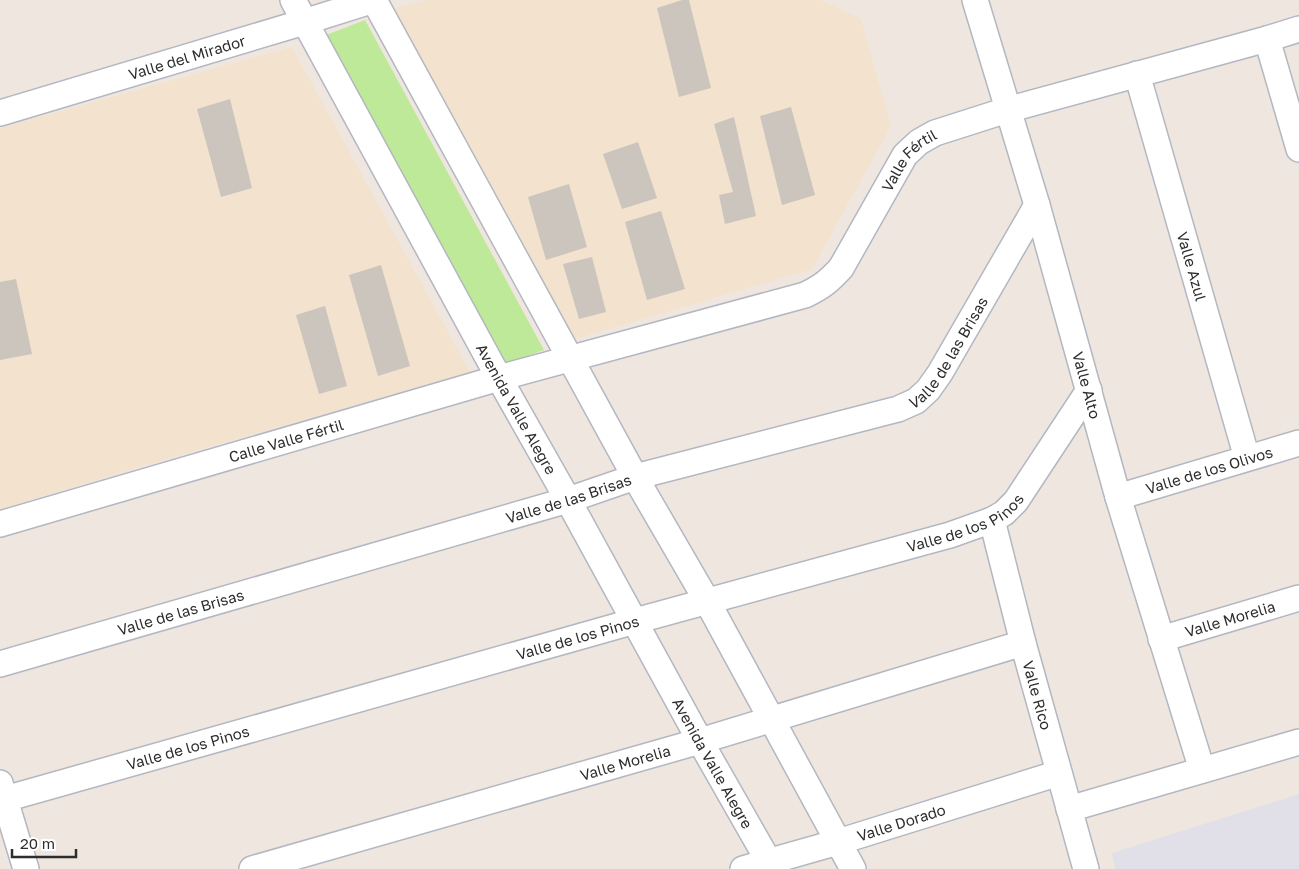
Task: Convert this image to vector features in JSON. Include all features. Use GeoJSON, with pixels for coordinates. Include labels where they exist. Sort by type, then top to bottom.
{"type":"FeatureCollection","features":[{"type":"Feature","properties":{"kind":"street","name":"Avenida Valle Alegre"},"geometry":{"type":"LineString","coordinates":[[293,0],[499,378],[770,865]]}},
{"type":"Feature","properties":{"kind":"street","name":"Valle del Mirador"},"geometry":{"type":"LineString","coordinates":[[0,113],[374,0]]}},
{"type":"Feature","properties":{"kind":"street"},"geometry":{"type":"LineString","coordinates":[[374,0],[635,477],[707,601],[853,869]]}},
{"type":"Feature","properties":{"kind":"street","name":"Valle Alto"},"geometry":{"type":"LineString","coordinates":[[975,0],[1036,205],[1118,497],[1202,770]]}},
{"type":"Feature","properties":{"kind":"street","name":"Valle Fértil"},"geometry":{"type":"LineString","coordinates":[[571,358],[805,295],[820,288],[829,282],[841,268],[905,155],[919,142],[935,134],[1007,110],[1299,29]]}},
{"type":"Feature","properties":{"kind":"street"},"geometry":{"type":"LineString","coordinates":[[1267,39],[1299,149]]}},
{"type":"Feature","properties":{"kind":"street","name":"Valle Azul"},"geometry":{"type":"LineString","coordinates":[[1137,74],[1247,458]]}},
{"type":"Feature","properties":{"kind":"street","name":"Valle de las Brisas"},"geometry":{"type":"LineString","coordinates":[[0,664],[568,500],[635,477],[898,409],[916,401],[928,390],[940,373],[1036,205]]}},
{"type":"Feature","properties":{"kind":"street","name":"Calle Valle Fértil"},"geometry":{"type":"LineString","coordinates":[[0,524],[571,358]]}},
{"type":"Feature","properties":{"kind":"street","name":"Valle de los Pinos"},"geometry":{"type":"LineString","coordinates":[[2,791],[950,535],[992,520],[1004,513],[1016,501],[1089,390]]}},
{"type":"Feature","properties":{"kind":"street","name":"Valle de los Olivos"},"geometry":{"type":"LineString","coordinates":[[1118,497],[1299,443]]}},
{"type":"Feature","properties":{"kind":"street","name":"Valle Rico"},"geometry":{"type":"LineString","coordinates":[[992,520],[1023,643],[1086,869]]}},
{"type":"Feature","properties":{"kind":"street","name":"Valle Morelia"},"geometry":{"type":"LineString","coordinates":[[1161,639],[1299,598]]}},
{"type":"Feature","properties":{"kind":"street","name":"Valle Morelia"},"geometry":{"type":"LineString","coordinates":[[252,869],[700,741],[1023,643]]}},
{"type":"Feature","properties":{"kind":"street"},"geometry":{"type":"LineString","coordinates":[[1069,808],[1299,742]]}},
{"type":"Feature","properties":{"kind":"street","name":"Valle Dorado"},"geometry":{"type":"LineString","coordinates":[[743,869],[770,865],[1059,773]]}},
{"type":"Feature","properties":{"kind":"street"},"geometry":{"type":"LineString","coordinates":[[2,791],[26,869]]}},
{"type":"Feature","properties":{"kind":"shaded area"},"geometry":{"type":"Polygon","coordinates":[[[426,0],[821,0],[861,19],[891,126],[812,269],[575,339],[393,9],[426,0]]]}},
{"type":"Feature","properties":{"kind":"shaded area"},"geometry":{"type":"Polygon","coordinates":[[[292,47],[470,372],[149,464],[0,509],[0,128],[292,47]]]}},
{"type":"Feature","properties":{"kind":"shaded area"},"geometry":{"type":"Polygon","coordinates":[[[1299,794],[1299,869],[1115,869],[1112,853],[1299,794]]]}},
{"type":"Feature","properties":{"kind":"green space"},"geometry":{"type":"Polygon","coordinates":[[[365,20],[544,350],[505,364],[321,37],[365,20]]]}},
{"type":"Feature","properties":{"kind":"building"},"geometry":{"type":"Polygon","coordinates":[[[682,0],[689,0],[711,88],[679,97],[657,8],[682,0]]]}},
{"type":"Feature","properties":{"kind":"building"},"geometry":{"type":"Polygon","coordinates":[[[230,99],[252,188],[221,197],[197,109],[230,99]]]}},
{"type":"Feature","properties":{"kind":"building"},"geometry":{"type":"Polygon","coordinates":[[[791,107],[815,195],[782,205],[760,116],[791,107]]]}},
{"type":"Feature","properties":{"kind":"building"},"geometry":{"type":"Polygon","coordinates":[[[734,117],[756,216],[725,224],[719,195],[733,192],[714,124],[734,117]]]}},
{"type":"Feature","properties":{"kind":"building"},"geometry":{"type":"Polygon","coordinates":[[[638,142],[657,198],[622,209],[603,154],[638,142]]]}},
{"type":"Feature","properties":{"kind":"building"},"geometry":{"type":"Polygon","coordinates":[[[569,184],[587,247],[546,260],[528,197],[569,184]]]}},
{"type":"Feature","properties":{"kind":"building"},"geometry":{"type":"Polygon","coordinates":[[[661,211],[685,289],[647,300],[625,222],[661,211]]]}},
{"type":"Feature","properties":{"kind":"building"},"geometry":{"type":"Polygon","coordinates":[[[592,257],[606,312],[579,319],[563,264],[592,257]]]}},
{"type":"Feature","properties":{"kind":"building"},"geometry":{"type":"Polygon","coordinates":[[[381,265],[410,366],[378,376],[349,275],[381,265]]]}},
{"type":"Feature","properties":{"kind":"building"},"geometry":{"type":"Polygon","coordinates":[[[16,279],[32,354],[0,360],[0,282],[16,279]]]}},
{"type":"Feature","properties":{"kind":"building"},"geometry":{"type":"Polygon","coordinates":[[[325,306],[347,386],[319,394],[296,315],[325,306]]]}}]}
